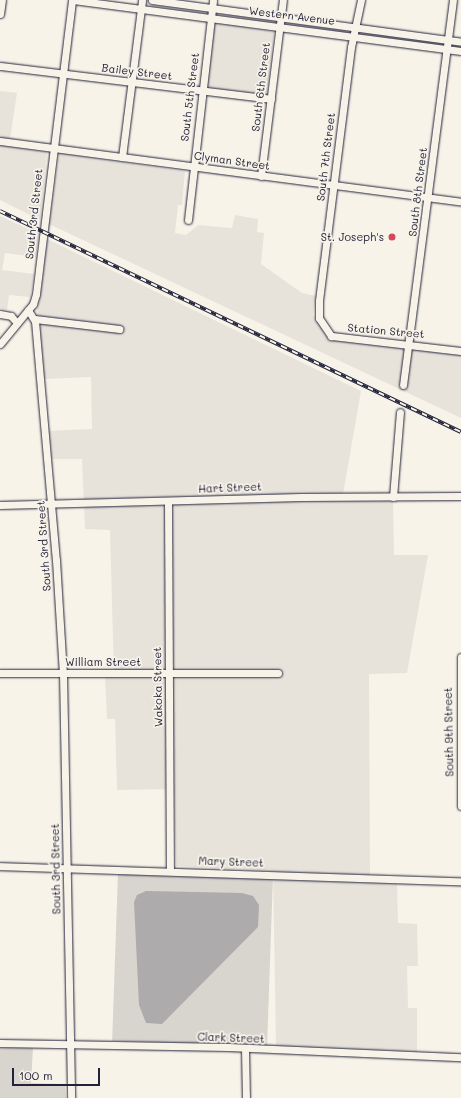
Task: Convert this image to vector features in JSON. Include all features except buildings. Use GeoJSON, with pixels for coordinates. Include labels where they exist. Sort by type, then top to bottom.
{"type":"FeatureCollection","features":[{"type":"Feature","properties":{"kind":"street"},"geometry":{"type":"LineString","coordinates":[[0,14],[2,0]]}},
{"type":"Feature","properties":{"kind":"street","name":"Western Avenue"},"geometry":{"type":"LineString","coordinates":[[73,0],[461,51]]}},
{"type":"Feature","properties":{"kind":"street","name":"South 3rd Street"},"geometry":{"type":"LineString","coordinates":[[0,344],[28,310],[36,294],[62,74],[73,0]]}},
{"type":"Feature","properties":{"kind":"street"},"geometry":{"type":"LineString","coordinates":[[122,157],[142,0]]}},
{"type":"Feature","properties":{"kind":"street","name":"Western Avenue"},"geometry":{"type":"LineString","coordinates":[[152,0],[357,26],[461,42]]}},
{"type":"Feature","properties":{"kind":"street","name":"South 5th Street"},"geometry":{"type":"LineString","coordinates":[[188,220],[192,167],[213,0]]}},
{"type":"Feature","properties":{"kind":"street","name":"South 6th Street"},"geometry":{"type":"LineString","coordinates":[[261,176],[283,0]]}},
{"type":"Feature","properties":{"kind":"street","name":"South 7th Street"},"geometry":{"type":"LineString","coordinates":[[319,318],[319,301],[334,187],[354,36],[361,0]]}},
{"type":"Feature","properties":{"kind":"street","name":"South 8th Street"},"geometry":{"type":"LineString","coordinates":[[403,386],[429,198],[453,0]]}},
{"type":"Feature","properties":{"kind":"street","name":"Bailey Street"},"geometry":{"type":"LineString","coordinates":[[0,66],[271,99]]}},
{"type":"Feature","properties":{"kind":"street","name":"Clyman Street"},"geometry":{"type":"LineString","coordinates":[[0,140],[334,187],[461,202]]}},
{"type":"Feature","properties":{"kind":"street"},"geometry":{"type":"LineString","coordinates":[[28,310],[35,319],[119,328]]}},
{"type":"Feature","properties":{"kind":"street"},"geometry":{"type":"LineString","coordinates":[[0,314],[11,316],[17,323]]}},
{"type":"Feature","properties":{"kind":"street","name":"Station Street"},"geometry":{"type":"LineString","coordinates":[[319,318],[331,336],[461,351]]}},
{"type":"Feature","properties":{"kind":"street","name":"South 3rd Street"},"geometry":{"type":"LineString","coordinates":[[35,319],[52,503],[63,673],[71,1098]]}},
{"type":"Feature","properties":{"kind":"street"},"geometry":{"type":"LineString","coordinates":[[393,497],[400,412]]}},
{"type":"Feature","properties":{"kind":"street","name":"Hart Street"},"geometry":{"type":"LineString","coordinates":[[0,505],[168,502],[301,497],[461,496]]}},
{"type":"Feature","properties":{"kind":"street","name":"Wakoka Street"},"geometry":{"type":"LineString","coordinates":[[168,502],[170,871]]}},
{"type":"Feature","properties":{"kind":"street","name":"South 9th Street"},"geometry":{"type":"LineString","coordinates":[[461,657],[461,806]]}},
{"type":"Feature","properties":{"kind":"street","name":"William Street"},"geometry":{"type":"LineString","coordinates":[[0,673],[278,673]]}},
{"type":"Feature","properties":{"kind":"street","name":"Mary Street"},"geometry":{"type":"LineString","coordinates":[[0,866],[461,881]]}},
{"type":"Feature","properties":{"kind":"street","name":"Clark Street"},"geometry":{"type":"LineString","coordinates":[[0,1043],[71,1046],[245,1048],[461,1057]]}},
{"type":"Feature","properties":{"kind":"street"},"geometry":{"type":"LineString","coordinates":[[245,1048],[246,1098]]}},
{"type":"Feature","properties":{"kind":"shaded area"},"geometry":{"type":"Polygon","coordinates":[[[218,22],[274,32],[267,97],[206,89],[213,27],[218,22]]]}},
{"type":"Feature","properties":{"kind":"shaded area"},"geometry":{"type":"Polygon","coordinates":[[[0,91],[17,93],[9,146],[47,152],[40,220],[0,200],[0,91]]]}},
{"type":"Feature","properties":{"kind":"shaded area"},"geometry":{"type":"Polygon","coordinates":[[[59,153],[185,171],[182,205],[178,205],[175,233],[186,235],[198,225],[232,228],[235,215],[258,219],[257,232],[264,233],[261,264],[302,293],[316,296],[313,315],[326,335],[344,341],[461,355],[461,418],[49,224],[59,153]]]}},
{"type":"Feature","properties":{"kind":"shaded area"},"geometry":{"type":"Polygon","coordinates":[[[0,216],[39,234],[36,257],[5,253],[2,270],[34,274],[30,297],[9,295],[7,310],[0,309],[0,216]]]}},
{"type":"Feature","properties":{"kind":"shaded area"},"geometry":{"type":"Polygon","coordinates":[[[47,239],[361,391],[342,500],[393,500],[394,555],[428,555],[407,673],[369,674],[370,881],[397,883],[398,923],[417,924],[418,966],[407,966],[408,1008],[417,1008],[417,1053],[276,1046],[273,871],[176,866],[174,789],[117,790],[115,719],[107,719],[105,677],[114,676],[110,530],[85,529],[82,459],[51,459],[48,431],[92,429],[91,377],[44,379],[37,307],[47,239]]]}},
{"type":"Feature","properties":{"kind":"shaded area"},"geometry":{"type":"Polygon","coordinates":[[[118,873],[273,878],[267,1046],[112,1041],[118,873]]]}},
{"type":"Feature","properties":{"kind":"shaded area"},"geometry":{"type":"Polygon","coordinates":[[[146,891],[242,893],[253,896],[259,905],[258,927],[162,1024],[146,1023],[139,1005],[134,902],[137,895],[146,891]]]}},
{"type":"Feature","properties":{"kind":"shaded area"},"geometry":{"type":"Polygon","coordinates":[[[0,1048],[33,1048],[31,1083],[65,1084],[66,1098],[0,1098],[0,1048]]]}},
{"type":"Feature","properties":{"kind":"railway"},"geometry":{"type":"LineString","coordinates":[[0,211],[461,432]]}},
{"type":"Feature","properties":{"kind":"place","name":"St. Joseph's"},"geometry":{"type":"Point","coordinates":[392,237]}}]}
